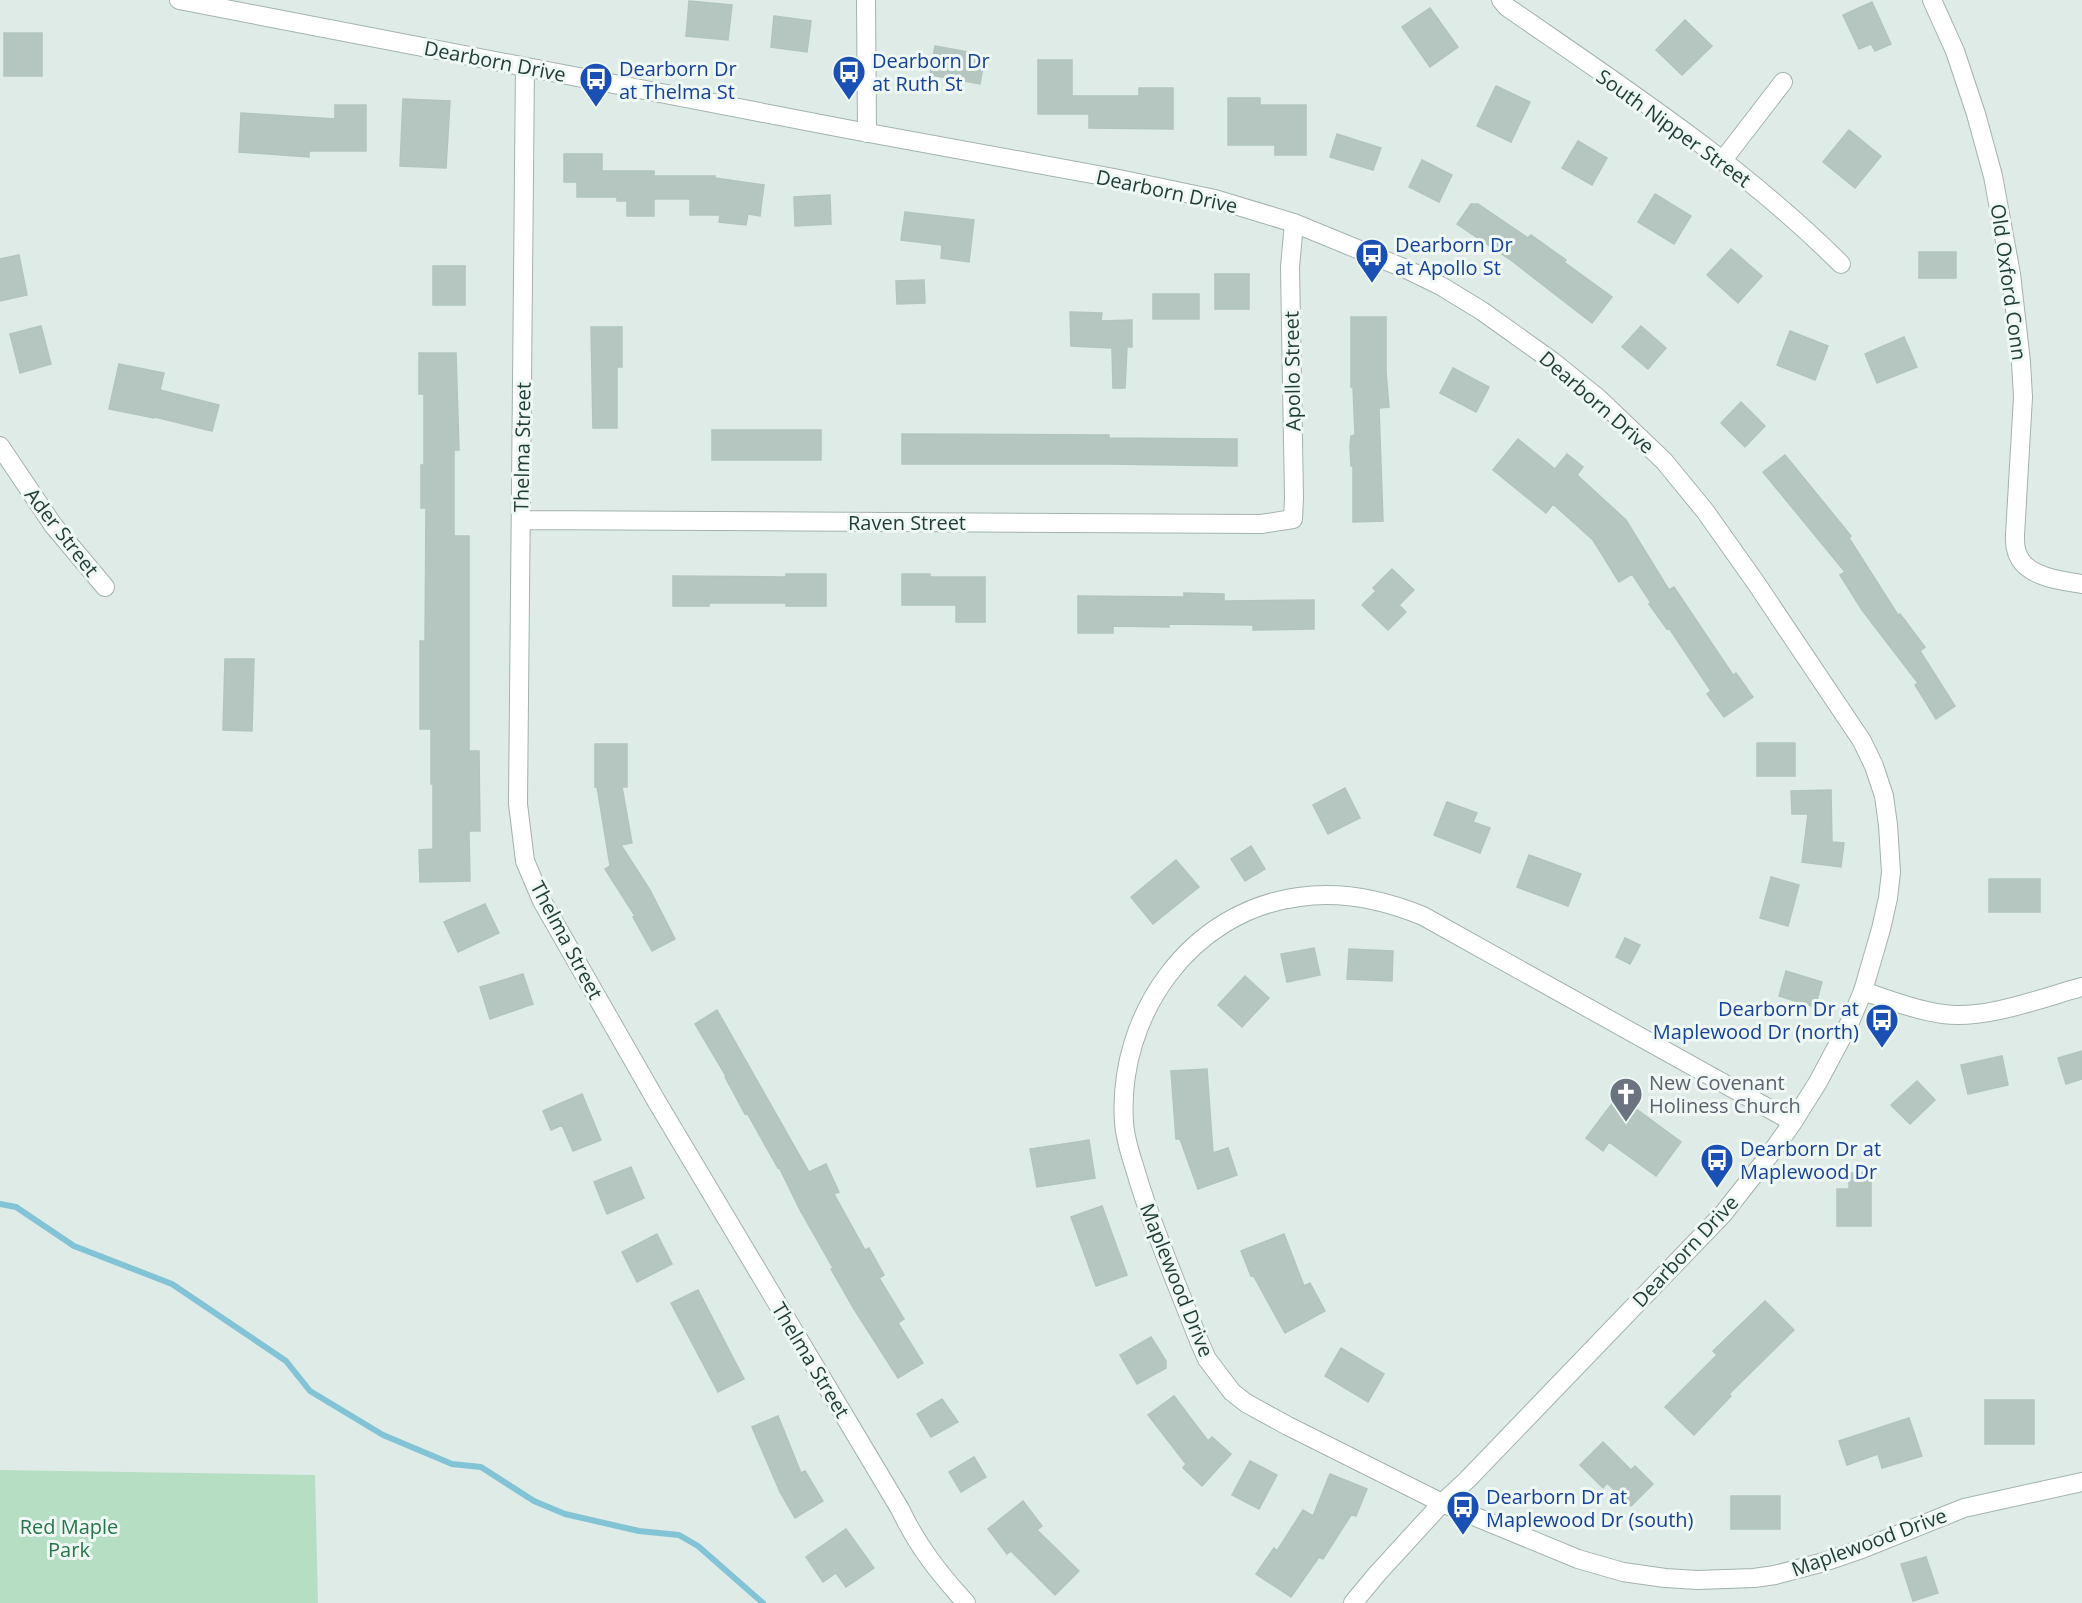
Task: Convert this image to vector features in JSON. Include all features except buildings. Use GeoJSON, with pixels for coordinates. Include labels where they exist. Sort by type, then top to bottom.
{"type":"FeatureCollection","features":[{"type":"Feature","properties":{"kind":"street","name":"Dearborn Drive"},"geometry":{"type":"LineString","coordinates":[[178,0],[867,133],[1114,178],[1203,197],[1294,223],[1441,286],[1521,338],[1598,398],[1664,461],[1704,510],[1862,741],[1874,766],[1884,796],[1891,872],[1881,929],[1863,991],[1850,1022],[1818,1082],[1793,1122],[1723,1214],[1467,1480],[1442,1503],[1353,1603]]}},
{"type":"Feature","properties":{"kind":"street"},"geometry":{"type":"LineString","coordinates":[[866,0],[867,133]]}},
{"type":"Feature","properties":{"kind":"street","name":"South Nipper Street"},"geometry":{"type":"LineString","coordinates":[[1501,0],[1507,7],[1723,160],[1809,232],[1841,264]]}},
{"type":"Feature","properties":{"kind":"street","name":"Old Oxford Conn"},"geometry":{"type":"LineString","coordinates":[[1932,0],[1955,51],[1976,114],[1993,176],[2011,274],[2023,397],[2016,551],[2021,562],[2030,569],[2055,580],[2082,584]]}},
{"type":"Feature","properties":{"kind":"street","name":"Thelma Street"},"geometry":{"type":"LineString","coordinates":[[525,67],[519,804],[525,861],[542,901],[900,1509],[920,1548],[935,1569],[966,1603]]}},
{"type":"Feature","properties":{"kind":"street"},"geometry":{"type":"LineString","coordinates":[[1723,160],[1783,82]]}},
{"type":"Feature","properties":{"kind":"street","name":"Apollo Street"},"geometry":{"type":"LineString","coordinates":[[1293,519],[1290,267],[1294,223]]}},
{"type":"Feature","properties":{"kind":"street","name":"Ader Street"},"geometry":{"type":"LineString","coordinates":[[0,446],[53,525],[105,587]]}},
{"type":"Feature","properties":{"kind":"street","name":"Raven Street"},"geometry":{"type":"LineString","coordinates":[[521,520],[1261,524],[1293,519]]}},
{"type":"Feature","properties":{"kind":"street","name":"Maplewood Drive"},"geometry":{"type":"LineString","coordinates":[[1793,1122],[1461,935],[1402,907],[1352,896],[1299,897],[1278,901],[1242,914],[1221,925],[1185,955],[1156,990],[1133,1040],[1123,1095],[1124,1125],[1128,1146],[1144,1197],[1207,1359],[1232,1392],[1246,1403],[1288,1426],[1442,1503],[1597,1566],[1665,1578],[1698,1580],[1775,1575],[1862,1549],[1964,1508],[2082,1482]]}},
{"type":"Feature","properties":{"kind":"street"},"geometry":{"type":"LineString","coordinates":[[1863,991],[1904,1006],[1944,1014],[1970,1014],[2002,1009],[2082,987]]}},
{"type":"Feature","properties":{"kind":"green space","name":"Red Maple Park"},"geometry":{"type":"Polygon","coordinates":[[[0,1470],[315,1475],[318,1603],[0,1603],[0,1470]]]}},
{"type":"Feature","properties":{"kind":"waterway"},"geometry":{"type":"LineString","coordinates":[[0,1204],[16,1207],[74,1246],[172,1284],[286,1361],[310,1391],[383,1435],[452,1464],[481,1467],[534,1501],[565,1514],[639,1531],[679,1535],[698,1546],[763,1603]]}},
{"type":"Feature","properties":{"kind":"place","name":"Dearborn Dr at Ruth St"},"geometry":{"type":"Point","coordinates":[849,101]}},
{"type":"Feature","properties":{"kind":"place","name":"Dearborn Dr at Thelma St"},"geometry":{"type":"Point","coordinates":[596,108]}},
{"type":"Feature","properties":{"kind":"place","name":"Dearborn Dr at Apollo St"},"geometry":{"type":"Point","coordinates":[1372,284]}},
{"type":"Feature","properties":{"kind":"place","name":"Dearborn Dr at Maplewood Dr (north)"},"geometry":{"type":"Point","coordinates":[1882,1049]}},
{"type":"Feature","properties":{"kind":"place","name":"New Covenant Holiness Church"},"geometry":{"type":"Point","coordinates":[1626,1123]}},
{"type":"Feature","properties":{"kind":"place","name":"Dearborn Dr at Maplewood Dr"},"geometry":{"type":"Point","coordinates":[1717,1189]}},
{"type":"Feature","properties":{"kind":"place","name":"Dearborn Dr at Maplewood Dr (south)"},"geometry":{"type":"Point","coordinates":[1463,1536]}}]}
